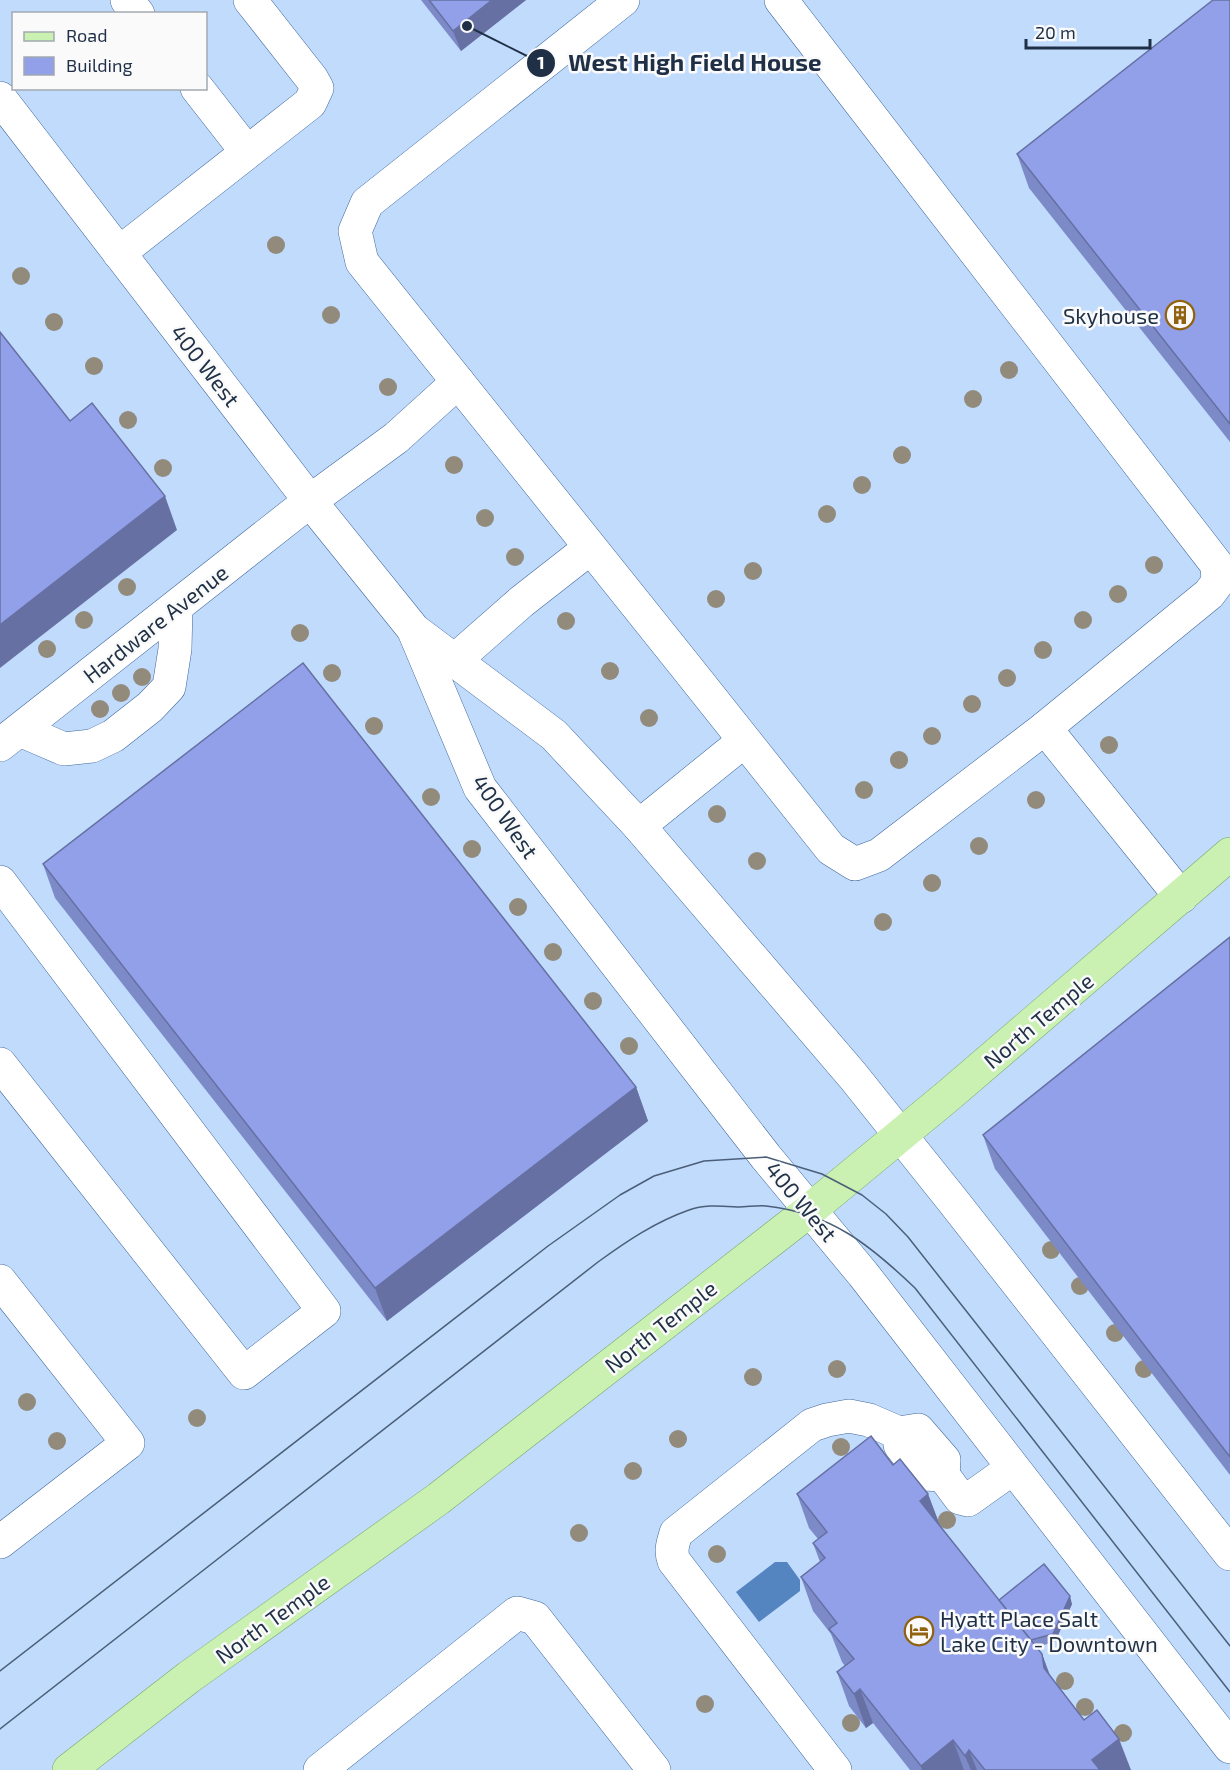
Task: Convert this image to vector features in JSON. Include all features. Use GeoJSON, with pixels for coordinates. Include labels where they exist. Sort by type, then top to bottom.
{"type":"FeatureCollection","features":[{"type":"Feature","properties":{"kind":"main road","name":"North Temple"},"geometry":{"type":"LineString","coordinates":[[69,1770],[189,1677],[438,1498],[809,1210],[1230,854]]}},
{"type":"Feature","properties":{"kind":"street"},"geometry":{"type":"LineString","coordinates":[[127,0],[136,12]]}},
{"type":"Feature","properties":{"kind":"street"},"geometry":{"type":"LineString","coordinates":[[119,253],[310,103],[317,88],[312,78],[249,0]]}},
{"type":"Feature","properties":{"kind":"street"},"geometry":{"type":"LineString","coordinates":[[623,0],[368,203],[355,231],[362,261],[831,849],[855,864],[879,855],[1045,728],[1209,594],[1218,582],[1217,565],[781,0]]}},
{"type":"Feature","properties":{"kind":"street"},"geometry":{"type":"LineString","coordinates":[[199,90],[247,152]]}},
{"type":"Feature","properties":{"kind":"street","name":"400 West"},"geometry":{"type":"LineString","coordinates":[[0,98],[310,501],[414,630],[554,735],[639,826],[806,1020],[900,1135],[1230,1554]]}},
{"type":"Feature","properties":{"kind":"street","name":"Hardware Avenue"},"geometry":{"type":"LineString","coordinates":[[10,737],[310,501],[396,438],[458,382]]}},
{"type":"Feature","properties":{"kind":"street"},"geometry":{"type":"LineString","coordinates":[[454,661],[521,602],[590,548]]}},
{"type":"Feature","properties":{"kind":"street"},"geometry":{"type":"LineString","coordinates":[[10,737],[64,749],[92,746],[113,736],[141,714],[169,687],[175,649],[176,607]]}},
{"type":"Feature","properties":{"kind":"street","name":"400 West"},"geometry":{"type":"LineString","coordinates":[[414,630],[480,789],[766,1157],[863,1274],[1230,1747]]}},
{"type":"Feature","properties":{"kind":"street"},"geometry":{"type":"LineString","coordinates":[[1045,728],[1181,897]]}},
{"type":"Feature","properties":{"kind":"street"},"geometry":{"type":"LineString","coordinates":[[639,826],[744,741]]}},
{"type":"Feature","properties":{"kind":"street"},"geometry":{"type":"LineString","coordinates":[[0,882],[324,1311],[244,1373],[0,1064]]}},
{"type":"Feature","properties":{"kind":"street"},"geometry":{"type":"LineString","coordinates":[[0,1281],[128,1443],[0,1542]]}},
{"type":"Feature","properties":{"kind":"street"},"geometry":{"type":"LineString","coordinates":[[835,1770],[674,1562],[671,1554],[676,1533],[812,1425],[827,1420],[849,1416],[869,1420],[899,1433],[900,1445],[923,1474],[943,1475],[960,1498],[968,1500],[1013,1468]]}},
{"type":"Feature","properties":{"kind":"street"},"geometry":{"type":"LineString","coordinates":[[320,1770],[517,1613],[535,1618],[654,1770]]}},
{"type":"Feature","properties":{"kind":"water"},"geometry":{"type":"Polygon","coordinates":[[[775,1562],[787,1562],[800,1580],[800,1591],[759,1622],[736,1592],[775,1562]]]}},
{"type":"Feature","properties":{"kind":"building"},"geometry":{"type":"Polygon","coordinates":[[[429,0],[492,0],[453,31],[429,0]]]}},
{"type":"Feature","properties":{"kind":"building","name":"Skyhouse"},"geometry":{"type":"Polygon","coordinates":[[[1213,0],[1230,0],[1230,424],[1017,154],[1213,0]]]}},
{"type":"Feature","properties":{"kind":"building"},"geometry":{"type":"Polygon","coordinates":[[[0,332],[70,421],[92,403],[165,496],[0,625],[0,332]]]}},
{"type":"Feature","properties":{"kind":"building"},"geometry":{"type":"Polygon","coordinates":[[[303,663],[636,1087],[375,1288],[43,864],[303,663]]]}},
{"type":"Feature","properties":{"kind":"building"},"geometry":{"type":"Polygon","coordinates":[[[1230,937],[1230,1457],[983,1135],[1230,937]]]}},
{"type":"Feature","properties":{"kind":"building","name":"Hyatt Place Salt Lake City - Downtown"},"geometry":{"type":"Polygon","coordinates":[[[871,1436],[893,1465],[900,1459],[928,1494],[920,1501],[1042,1654],[1044,1668],[1084,1720],[1097,1710],[1119,1739],[1092,1760],[1100,1770],[985,1770],[969,1750],[965,1756],[953,1740],[921,1766],[860,1689],[854,1694],[837,1672],[854,1659],[829,1629],[837,1623],[801,1577],[825,1558],[813,1543],[827,1532],[797,1494],[871,1436]]]}},
{"type":"Feature","properties":{"kind":"building"},"geometry":{"type":"Polygon","coordinates":[[[1044,1564],[1070,1596],[1053,1634],[1031,1640],[999,1600],[1044,1564]]]}},
{"type":"Feature","properties":{"kind":"tram line"},"geometry":{"type":"LineString","coordinates":[[0,1671],[548,1246],[620,1195],[654,1176],[704,1161],[766,1157],[822,1174],[862,1195],[886,1214],[908,1237],[1230,1646]]}},
{"type":"Feature","properties":{"kind":"tram line"},"geometry":{"type":"LineString","coordinates":[[0,1729],[598,1262],[631,1239],[665,1220],[695,1208],[713,1206],[766,1206],[789,1210],[830,1224],[865,1245],[915,1288],[1230,1692]]}},
{"type":"Feature","properties":{"kind":"place","name":"West High Field House"},"geometry":{"type":"Point","coordinates":[467,26]}},
{"type":"Feature","properties":{"kind":"place","name":"Skyhouse"},"geometry":{"type":"Point","coordinates":[1180,315]}},
{"type":"Feature","properties":{"kind":"place","name":"Hyatt Place Salt Lake City - Downtown"},"geometry":{"type":"Point","coordinates":[919,1631]}}]}
